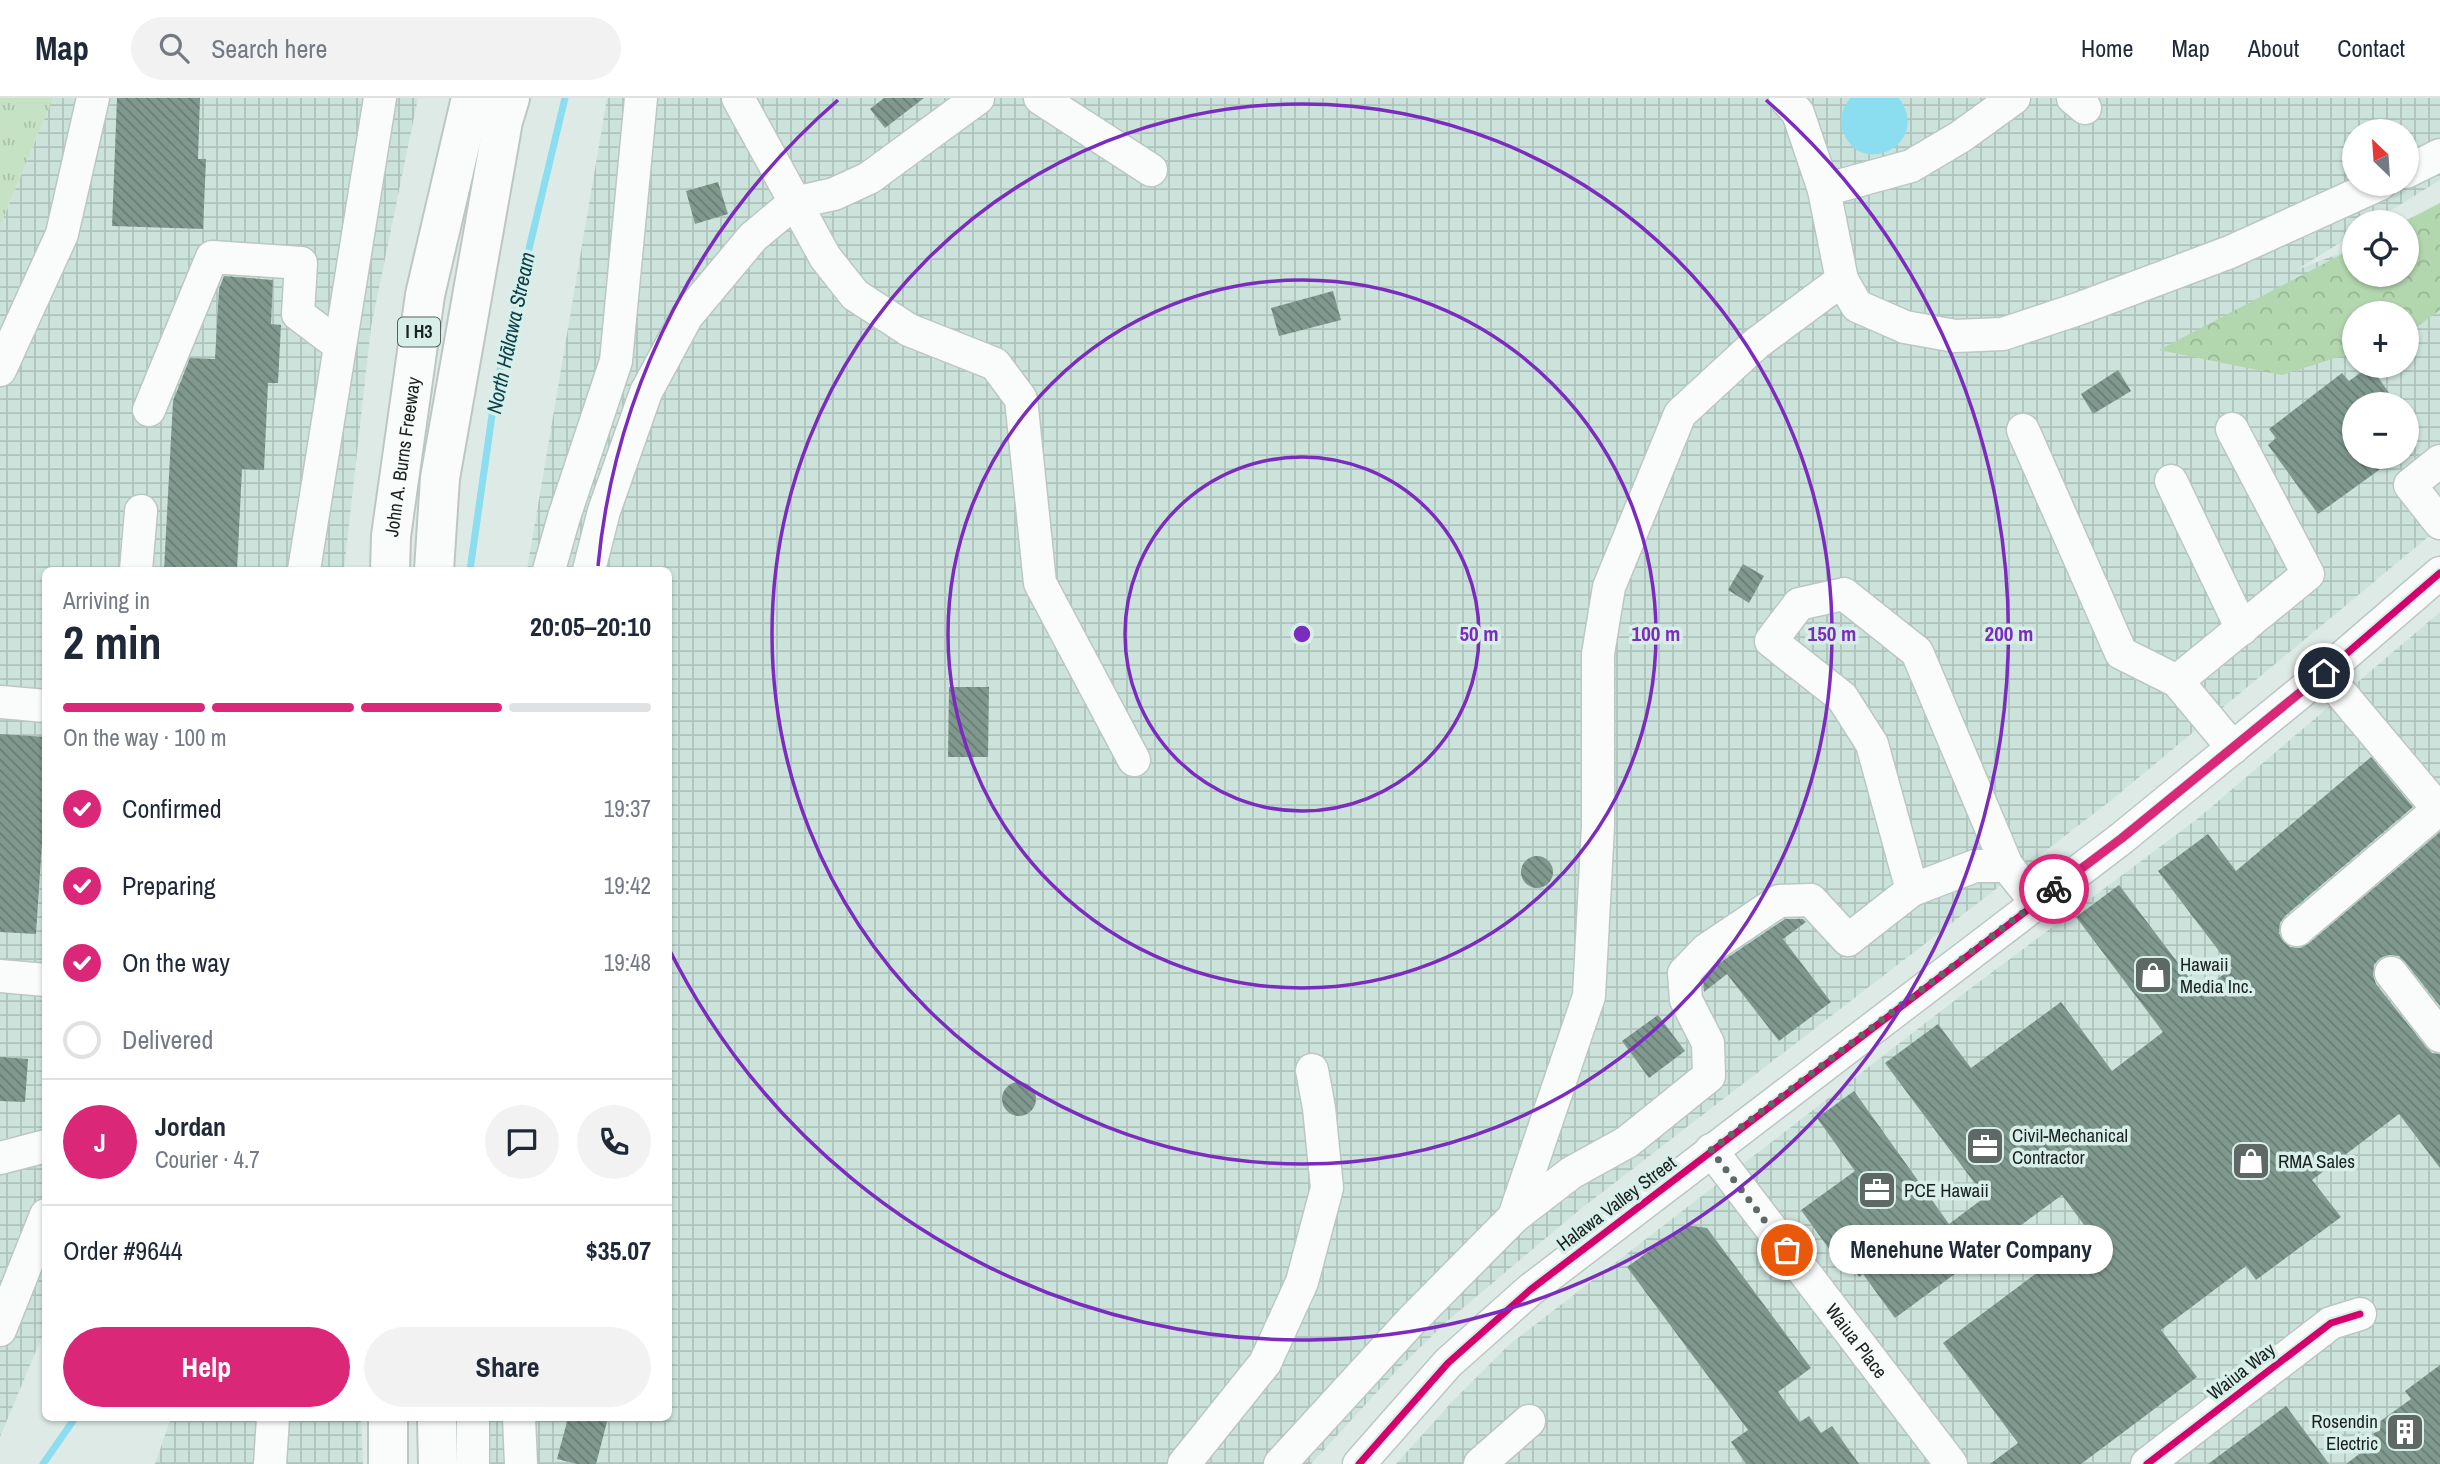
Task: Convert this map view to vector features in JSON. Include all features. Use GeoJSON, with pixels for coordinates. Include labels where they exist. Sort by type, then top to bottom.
{"type":"FeatureCollection","features":[{"type":"Feature","properties":{"kind":"highway","name":"John A. Burns Freeway"},"geometry":{"type":"LineString","coordinates":[[390,567],[391,536],[425,295],[471,98]]}},
{"type":"Feature","properties":{"kind":"highway","name":"I H3"},"geometry":{"type":"LineString","coordinates":[[434,567],[440,478],[503,121],[510,98]]}},
{"type":"Feature","properties":{"kind":"highway"},"geometry":{"type":"LineString","coordinates":[[388,1421],[388,1464]]}},
{"type":"Feature","properties":{"kind":"highway"},"geometry":{"type":"LineString","coordinates":[[436,1421],[438,1464]]}},
{"type":"Feature","properties":{"kind":"street"},"geometry":{"type":"LineString","coordinates":[[0,370],[62,234],[93,98]]}},
{"type":"Feature","properties":{"kind":"street"},"geometry":{"type":"LineString","coordinates":[[304,567],[380,98]]}},
{"type":"Feature","properties":{"kind":"street"},"geometry":{"type":"LineString","coordinates":[[550,567],[616,361],[641,98]]}},
{"type":"Feature","properties":{"kind":"street"},"geometry":{"type":"LineString","coordinates":[[738,98],[825,257],[855,295],[909,330],[995,364],[1021,399],[1040,583],[1134,760]]}},
{"type":"Feature","properties":{"kind":"street"},"geometry":{"type":"LineString","coordinates":[[590,567],[604,512],[646,392],[687,316],[753,237],[794,203],[834,194],[869,178],[978,98]]}},
{"type":"Feature","properties":{"kind":"street"},"geometry":{"type":"LineString","coordinates":[[1040,98],[1151,170]]}},
{"type":"Feature","properties":{"kind":"street"},"geometry":{"type":"LineString","coordinates":[[1784,98],[1798,113],[1824,190],[1842,280],[1857,306],[1905,327],[1955,336],[2003,334],[2078,309],[2230,252],[2354,196]]}},
{"type":"Feature","properties":{"kind":"street"},"geometry":{"type":"LineString","coordinates":[[1824,190],[1911,166],[1960,137],[2014,98]]}},
{"type":"Feature","properties":{"kind":"street"},"geometry":{"type":"LineString","coordinates":[[2419,166],[2440,155]]}},
{"type":"Feature","properties":{"kind":"street"},"geometry":{"type":"LineString","coordinates":[[149,410],[212,257],[301,263],[298,314],[339,345]]}},
{"type":"Feature","properties":{"kind":"street"},"geometry":{"type":"LineString","coordinates":[[1514,1217],[1589,996],[1598,826],[1598,654],[1609,587],[1680,414],[1757,343],[1842,280]]}},
{"type":"Feature","properties":{"kind":"street"},"geometry":{"type":"LineString","coordinates":[[2178,681],[2308,574],[2232,429]]}},
{"type":"Feature","properties":{"kind":"street"},"geometry":{"type":"LineString","coordinates":[[2023,430],[2121,653],[2178,681],[2233,748]]}},
{"type":"Feature","properties":{"kind":"street"},"geometry":{"type":"LineString","coordinates":[[2440,461],[2410,485],[2440,523]]}},
{"type":"Feature","properties":{"kind":"street"},"geometry":{"type":"LineString","coordinates":[[2171,481],[2242,629]]}},
{"type":"Feature","properties":{"kind":"street"},"geometry":{"type":"LineString","coordinates":[[136,567],[141,511]]}},
{"type":"Feature","properties":{"kind":"street","name":"Halawa Valley Street"},"geometry":{"type":"LineString","coordinates":[[1359,1464],[1448,1363],[1565,1261],[2122,838],[2324,673],[2440,573]]}},
{"type":"Feature","properties":{"kind":"street"},"geometry":{"type":"LineString","coordinates":[[1912,890],[1872,744],[1842,697],[1771,641],[1799,604],[1844,594],[1917,652],[2007,866],[2036,902]]}},
{"type":"Feature","properties":{"kind":"street"},"geometry":{"type":"LineString","coordinates":[[2297,930],[2439,810],[2324,673]]}},
{"type":"Feature","properties":{"kind":"street"},"geometry":{"type":"LineString","coordinates":[[0,702],[42,706]]}},
{"type":"Feature","properties":{"kind":"street"},"geometry":{"type":"LineString","coordinates":[[1280,1464],[1413,1319],[1514,1217],[1571,1173],[1626,1142],[1709,1076],[1708,1043],[1686,1000],[1684,973],[1706,950],[1779,901],[1811,900],[1848,940],[1912,890],[1975,866],[2007,866]]}},
{"type":"Feature","properties":{"kind":"street"},"geometry":{"type":"LineString","coordinates":[[2391,973],[2440,1035]]}},
{"type":"Feature","properties":{"kind":"street"},"geometry":{"type":"LineString","coordinates":[[0,976],[42,980]]}},
{"type":"Feature","properties":{"kind":"street"},"geometry":{"type":"LineString","coordinates":[[1184,1464],[1265,1363],[1302,1282],[1327,1188],[1319,1108],[1312,1070]]}},
{"type":"Feature","properties":{"kind":"street"},"geometry":{"type":"LineString","coordinates":[[0,1158],[42,1147]]}},
{"type":"Feature","properties":{"kind":"street","name":"Waiua Place"},"geometry":{"type":"LineString","coordinates":[[1711,1150],[1951,1464]]}},
{"type":"Feature","properties":{"kind":"street"},"geometry":{"type":"LineString","coordinates":[[0,1330],[42,1225]]}},
{"type":"Feature","properties":{"kind":"street","name":"Waiua Way"},"geometry":{"type":"LineString","coordinates":[[2147,1464],[2330,1323],[2360,1314]]}},
{"type":"Feature","properties":{"kind":"street"},"geometry":{"type":"LineString","coordinates":[[270,1464],[273,1421]]}},
{"type":"Feature","properties":{"kind":"street"},"geometry":{"type":"LineString","coordinates":[[473,1421],[473,1464]]}},
{"type":"Feature","properties":{"kind":"street"},"geometry":{"type":"LineString","coordinates":[[519,1421],[521,1464]]}},
{"type":"Feature","properties":{"kind":"street"},"geometry":{"type":"LineString","coordinates":[[1479,1464],[1529,1421]]}},
{"type":"Feature","properties":{"kind":"shaded area"},"geometry":{"type":"Polygon","coordinates":[[[53,98],[418,98],[371,327],[344,567],[42,567],[42,1336],[0,1437],[0,226],[53,98]]]}},
{"type":"Feature","properties":{"kind":"shaded area"},"geometry":{"type":"Polygon","coordinates":[[[607,98],[2440,98],[2440,180],[2419,193],[2419,119],[2342,119],[2342,196],[2414,196],[2391,210],[2342,210],[2342,241],[2296,270],[2342,253],[2342,287],[2419,287],[2419,251],[2440,213],[2440,527],[2114,798],[1578,1211],[1445,1323],[1398,1369],[1311,1464],[467,1464],[466,1421],[672,1421],[672,567],[528,567],[607,98]]]}},
{"type":"Feature","properties":{"kind":"shaded area"},"geometry":{"type":"Polygon","coordinates":[[[2440,612],[2440,1464],[1396,1464],[1452,1402],[1510,1344],[1967,991],[2196,820],[2440,612]]]}},
{"type":"Feature","properties":{"kind":"shaded area"},"geometry":{"type":"Polygon","coordinates":[[[170,1421],[361,1421],[363,1464],[155,1464],[170,1421]]]}},
{"type":"Feature","properties":{"kind":"green space"},"geometry":{"type":"Polygon","coordinates":[[[0,98],[53,98],[0,226],[0,98]]]}},
{"type":"Feature","properties":{"kind":"green space"},"geometry":{"type":"Polygon","coordinates":[[[2440,203],[2440,310],[2419,325],[2419,301],[2342,301],[2342,356],[2282,375],[2159,350],[2342,254],[2342,287],[2419,287],[2419,214],[2440,203]]]}},
{"type":"Feature","properties":{"kind":"water"},"geometry":{"type":"Polygon","coordinates":[[[1850,98],[1899,98],[1907,115],[1907,129],[1901,141],[1891,150],[1878,154],[1865,153],[1853,147],[1841,124],[1843,111],[1850,98]]]}},
{"type":"Feature","properties":{"kind":"building"},"geometry":{"type":"Polygon","coordinates":[[[117,98],[200,98],[198,159],[206,159],[203,229],[112,226],[117,98]]]}},
{"type":"Feature","properties":{"kind":"building"},"geometry":{"type":"Polygon","coordinates":[[[884,98],[924,98],[885,128],[870,109],[884,98]]]}},
{"type":"Feature","properties":{"kind":"building"},"geometry":{"type":"Polygon","coordinates":[[[718,182],[728,214],[695,224],[686,191],[718,182]]]}},
{"type":"Feature","properties":{"kind":"building"},"geometry":{"type":"Polygon","coordinates":[[[224,276],[273,280],[271,324],[281,325],[278,383],[268,383],[264,470],[242,469],[237,567],[164,567],[173,401],[190,358],[215,359],[219,289],[224,276]]]}},
{"type":"Feature","properties":{"kind":"building"},"geometry":{"type":"Polygon","coordinates":[[[1333,291],[1341,320],[1279,336],[1271,308],[1333,291]]]}},
{"type":"Feature","properties":{"kind":"building"},"geometry":{"type":"Polygon","coordinates":[[[2118,370],[2131,391],[2093,414],[2081,394],[2118,370]]]}},
{"type":"Feature","properties":{"kind":"building"},"geometry":{"type":"Polygon","coordinates":[[[2342,373],[2342,378],[2349,381],[2353,378],[2379,378],[2388,392],[2342,392],[2342,469],[2380,469],[2318,514],[2268,445],[2276,438],[2269,429],[2342,373]]]}},
{"type":"Feature","properties":{"kind":"building"},"geometry":{"type":"Polygon","coordinates":[[[1743,564],[1764,576],[1749,603],[1728,590],[1743,564]]]}},
{"type":"Feature","properties":{"kind":"building"},"geometry":{"type":"Polygon","coordinates":[[[949,687],[989,687],[988,757],[948,757],[949,687]]]}},
{"type":"Feature","properties":{"kind":"building"},"geometry":{"type":"Polygon","coordinates":[[[0,734],[42,737],[42,842],[36,934],[0,932],[0,734]]]}},
{"type":"Feature","properties":{"kind":"building"},"geometry":{"type":"Polygon","coordinates":[[[2371,757],[2413,807],[2285,916],[2280,923],[2279,933],[2290,947],[2300,948],[2308,944],[2440,832],[2440,1006],[2399,956],[2380,958],[2374,965],[2373,975],[2376,984],[2426,1047],[2432,1053],[2440,1054],[2440,1168],[2399,1114],[2312,1180],[2341,1217],[2256,1280],[2246,1266],[2161,1330],[2197,1377],[2081,1464],[1990,1464],[2018,1443],[1943,1343],[2090,1233],[2062,1195],[1895,1318],[1863,1274],[1859,1277],[1843,1255],[1837,1260],[1801,1210],[1855,1171],[1817,1118],[1854,1091],[1949,1224],[1985,1197],[1885,1063],[1938,1024],[1971,1068],[2061,1002],[2112,1071],[2163,1032],[2076,917],[2119,885],[2200,992],[2232,968],[2158,871],[2208,834],[2236,871],[2371,757]]]}},
{"type":"Feature","properties":{"kind":"building"},"geometry":{"type":"Polygon","coordinates":[[[1537,856],[1549,860],[1553,872],[1549,884],[1537,888],[1525,884],[1521,872],[1525,860],[1537,856]]]}},
{"type":"Feature","properties":{"kind":"building"},"geometry":{"type":"Polygon","coordinates":[[[1785,919],[1803,919],[1806,922],[1783,939],[1831,1002],[1779,1041],[1727,974],[1704,992],[1703,980],[1718,964],[1785,919]]]}},
{"type":"Feature","properties":{"kind":"building"},"geometry":{"type":"Polygon","coordinates":[[[1658,1015],[1685,1051],[1649,1078],[1622,1041],[1658,1015]]]}},
{"type":"Feature","properties":{"kind":"building"},"geometry":{"type":"Polygon","coordinates":[[[0,1057],[28,1059],[25,1102],[0,1101],[0,1057]]]}},
{"type":"Feature","properties":{"kind":"building"},"geometry":{"type":"Polygon","coordinates":[[[1019,1082],[1031,1087],[1036,1099],[1031,1111],[1019,1116],[1007,1111],[1002,1099],[1007,1087],[1019,1082]]]}},
{"type":"Feature","properties":{"kind":"building"},"geometry":{"type":"Polygon","coordinates":[[[1685,1225],[1707,1228],[1811,1368],[1778,1392],[1800,1422],[1809,1416],[1821,1433],[1832,1426],[1859,1464],[1746,1464],[1731,1442],[1748,1430],[1627,1267],[1685,1225]]]}},
{"type":"Feature","properties":{"kind":"building","name":"Rosendin Electric"},"geometry":{"type":"Polygon","coordinates":[[[2440,1365],[2440,1464],[2346,1464],[2378,1440],[2373,1434],[2379,1430],[2375,1425],[2411,1399],[2405,1391],[2440,1365]]]}},
{"type":"Feature","properties":{"kind":"building"},"geometry":{"type":"Polygon","coordinates":[[[2286,1406],[2329,1464],[2208,1464],[2286,1406]]]}},
{"type":"Feature","properties":{"kind":"building"},"geometry":{"type":"Polygon","coordinates":[[[567,1421],[607,1421],[596,1464],[577,1464],[557,1459],[567,1421]]]}},
{"type":"Feature","properties":{"kind":"waterway","name":"North Hālawa Stream"},"geometry":{"type":"LineString","coordinates":[[470,567],[496,387],[565,98]]}},
{"type":"Feature","properties":{"kind":"waterway","name":"North Hālawa Stream"},"geometry":{"type":"LineString","coordinates":[[43,1464],[73,1421]]}},
{"type":"Feature","properties":{"kind":"cycle path"},"geometry":{"type":"LineString","coordinates":[[1359,1464],[1448,1363],[1530,1290],[2122,838],[2324,673],[2440,573]]}},
{"type":"Feature","properties":{"kind":"cycle path"},"geometry":{"type":"LineString","coordinates":[[2147,1464],[2331,1323],[2360,1314]]}},
{"type":"Feature","properties":{"kind":"way so far"},"geometry":{"type":"LineString","coordinates":[[1787,1250],[1711,1150],[2054,889]]}},
{"type":"Feature","properties":{"kind":"place","name":"Hawaii Media Inc."},"geometry":{"type":"Point","coordinates":[2153,975]}},
{"type":"Feature","properties":{"kind":"place","name":"Civil-Mechanical Contractor"},"geometry":{"type":"Point","coordinates":[1985,1146]}},
{"type":"Feature","properties":{"kind":"place","name":"RMA Sales"},"geometry":{"type":"Point","coordinates":[2251,1161]}},
{"type":"Feature","properties":{"kind":"place","name":"PCE Hawaii"},"geometry":{"type":"Point","coordinates":[1877,1190]}},
{"type":"Feature","properties":{"kind":"place","name":"Menehune Water Company"},"geometry":{"type":"Point","coordinates":[1787,1250]}},
{"type":"Feature","properties":{"kind":"place","name":"Rosendin Electric"},"geometry":{"type":"Point","coordinates":[2405,1432]}},
{"type":"Feature","properties":{"kind":"route"},"geometry":{"type":"LineString","coordinates":[[2054,889],[2122,838],[2324,673]]}}]}
